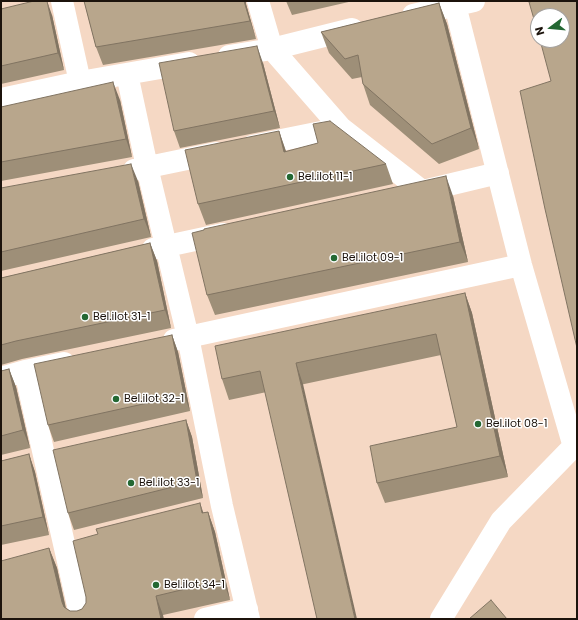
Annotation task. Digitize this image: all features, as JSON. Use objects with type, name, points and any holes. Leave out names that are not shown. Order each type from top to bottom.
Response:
[{"type":"street","points":[[258,1],[272,49],[341,128],[422,191]]},
{"type":"street","points":[[53,2],[80,82]]},
{"type":"street","points":[[394,19],[461,2],[498,173],[521,265],[575,445],[501,521],[441,619]]},
{"type":"street","points":[[1,99],[80,82],[272,49],[371,25]]},
{"type":"street","points":[[128,74],[147,167],[188,337],[197,423],[222,506],[248,614],[205,619]]},
{"type":"street","points":[[117,173],[341,128]]},
{"type":"street","points":[[399,196],[498,173]]},
{"type":"street","points":[[136,253],[244,229]]},
{"type":"street","points":[[157,344],[521,265]]},
{"type":"street","points":[[1,378],[25,371],[79,360]]},
{"type":"street","points":[[25,371],[81,619]]},
{"type":"street","points":[[22,463],[67,452]]},
{"type":"street","points":[[200,512],[222,506]]},
{"type":"street","points":[[64,546],[87,541]]},
{"type":"building","points":[[34,1],[47,1],[58,53],[1,66],[1,9]]},
{"type":"building","points":[[84,1],[244,1],[250,21],[96,47]]},
{"type":"building","points":[[577,1],[577,348],[520,91],[551,81],[542,48],[570,48],[570,8],[531,8],[529,2]]},
{"type":"building","points":[[439,3],[471,128],[432,144],[363,84],[358,55],[345,59],[321,32]]},
{"type":"building","points":[[257,46],[274,111],[174,131],[159,63]]},
{"type":"building","points":[[113,82],[126,139],[1,162],[1,107]]},
{"type":"building","points":[[330,121],[386,164],[198,204],[185,150],[279,131],[284,152],[318,143],[313,124]]},
{"type":"building","points":[[131,164],[144,219],[1,252],[1,188]]},
{"type":"building","name":"Bel.ilot 09-1","points":[[446,176],[460,242],[207,295],[192,233],[204,229]]},
{"type":"building","name":"Bel.ilot 31-1","points":[[150,243],[165,310],[1,345],[1,278]]},
{"type":"building","points":[[465,293],[500,456],[377,483],[370,446],[457,427],[436,334],[296,363],[355,619],[317,619],[260,371],[222,379],[215,346]]},
{"type":"building","name":"Bel.ilot 32-1","points":[[172,335],[184,395],[48,425],[34,364]]},
{"type":"building","points":[[9,369],[23,430],[1,436],[1,371]]},
{"type":"building","name":"Bel.ilot 33-1","points":[[186,420],[197,481],[68,513],[53,450]]},
{"type":"building","points":[[29,454],[43,517],[1,526],[1,461]]},
{"type":"building","points":[[200,503],[202,513],[208,512],[223,580],[156,596],[161,619],[1,619],[1,561],[49,548],[64,607],[70,611],[77,611],[82,609],[86,603],[86,597],[73,541],[98,534],[96,529]]},
{"type":"building","points":[[491,600],[507,619],[469,619]]},
{"type":"place","name":"Bel.ilot 11-1","points":[[290,177]]},
{"type":"place","name":"Bel.ilot 09-1","points":[[334,258]]},
{"type":"place","name":"Bel.ilot 31-1","points":[[85,317]]},
{"type":"place","name":"Bel.ilot 32-1","points":[[116,399]]},
{"type":"place","name":"Bel.ilot 08-1","points":[[478,424]]},
{"type":"place","name":"Bel.ilot 33-1","points":[[131,483]]},
{"type":"place","name":"Bel.ilot 34-1","points":[[156,585]]}]
